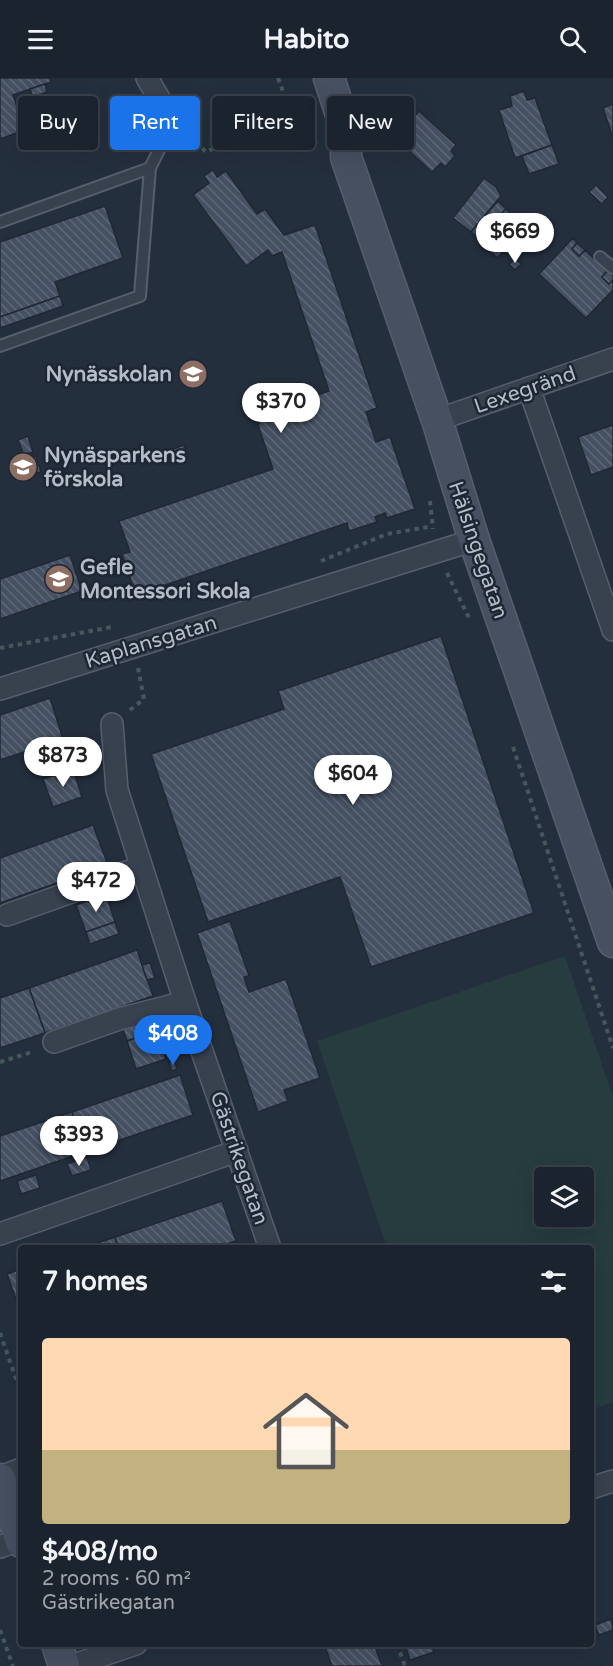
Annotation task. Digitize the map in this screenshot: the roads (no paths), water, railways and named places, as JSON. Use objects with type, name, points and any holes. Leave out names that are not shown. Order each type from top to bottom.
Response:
[{"type":"street","points":[[147,78],[158,96]]},
{"type":"street","name":"Hälsingegatan","points":[[318,84],[346,130],[346,157],[436,420],[474,540],[613,942]]},
{"type":"street","name":"Lexegränd","points":[[436,420],[613,359]]},
{"type":"street","points":[[530,388],[613,630]]},
{"type":"street","name":"Kaplansgatan","points":[[0,689],[474,540]]},
{"type":"street","name":"Gästrikegatan","points":[[112,723],[117,790],[185,1002],[269,1245]]},
{"type":"street","points":[[7,915],[141,867]]},
{"type":"street","points":[[54,1042],[119,1019],[185,1002]]},
{"type":"street","points":[[0,1234],[237,1151]]},
{"type":"street","points":[[14,1542],[0,1478],[18,1470]]},
{"type":"street","points":[[594,1487],[613,1481]]},
{"type":"street","points":[[58,1647],[64,1666]]},
{"type":"street","points":[[71,1666],[127,1647]]},
{"type":"lane","points":[[0,346],[140,296],[150,168],[159,150]]},
{"type":"lane","points":[[0,222],[150,168]]},
{"type":"lane","points":[[600,257],[613,268]]},
{"type":"place","name":"Nynässkolan","points":[[193,374]]},
{"type":"place","name":"Nynäsparkens förskola","points":[[23,467]]},
{"type":"place","name":"Gefle Montessori Skola","points":[[59,579]]}]
